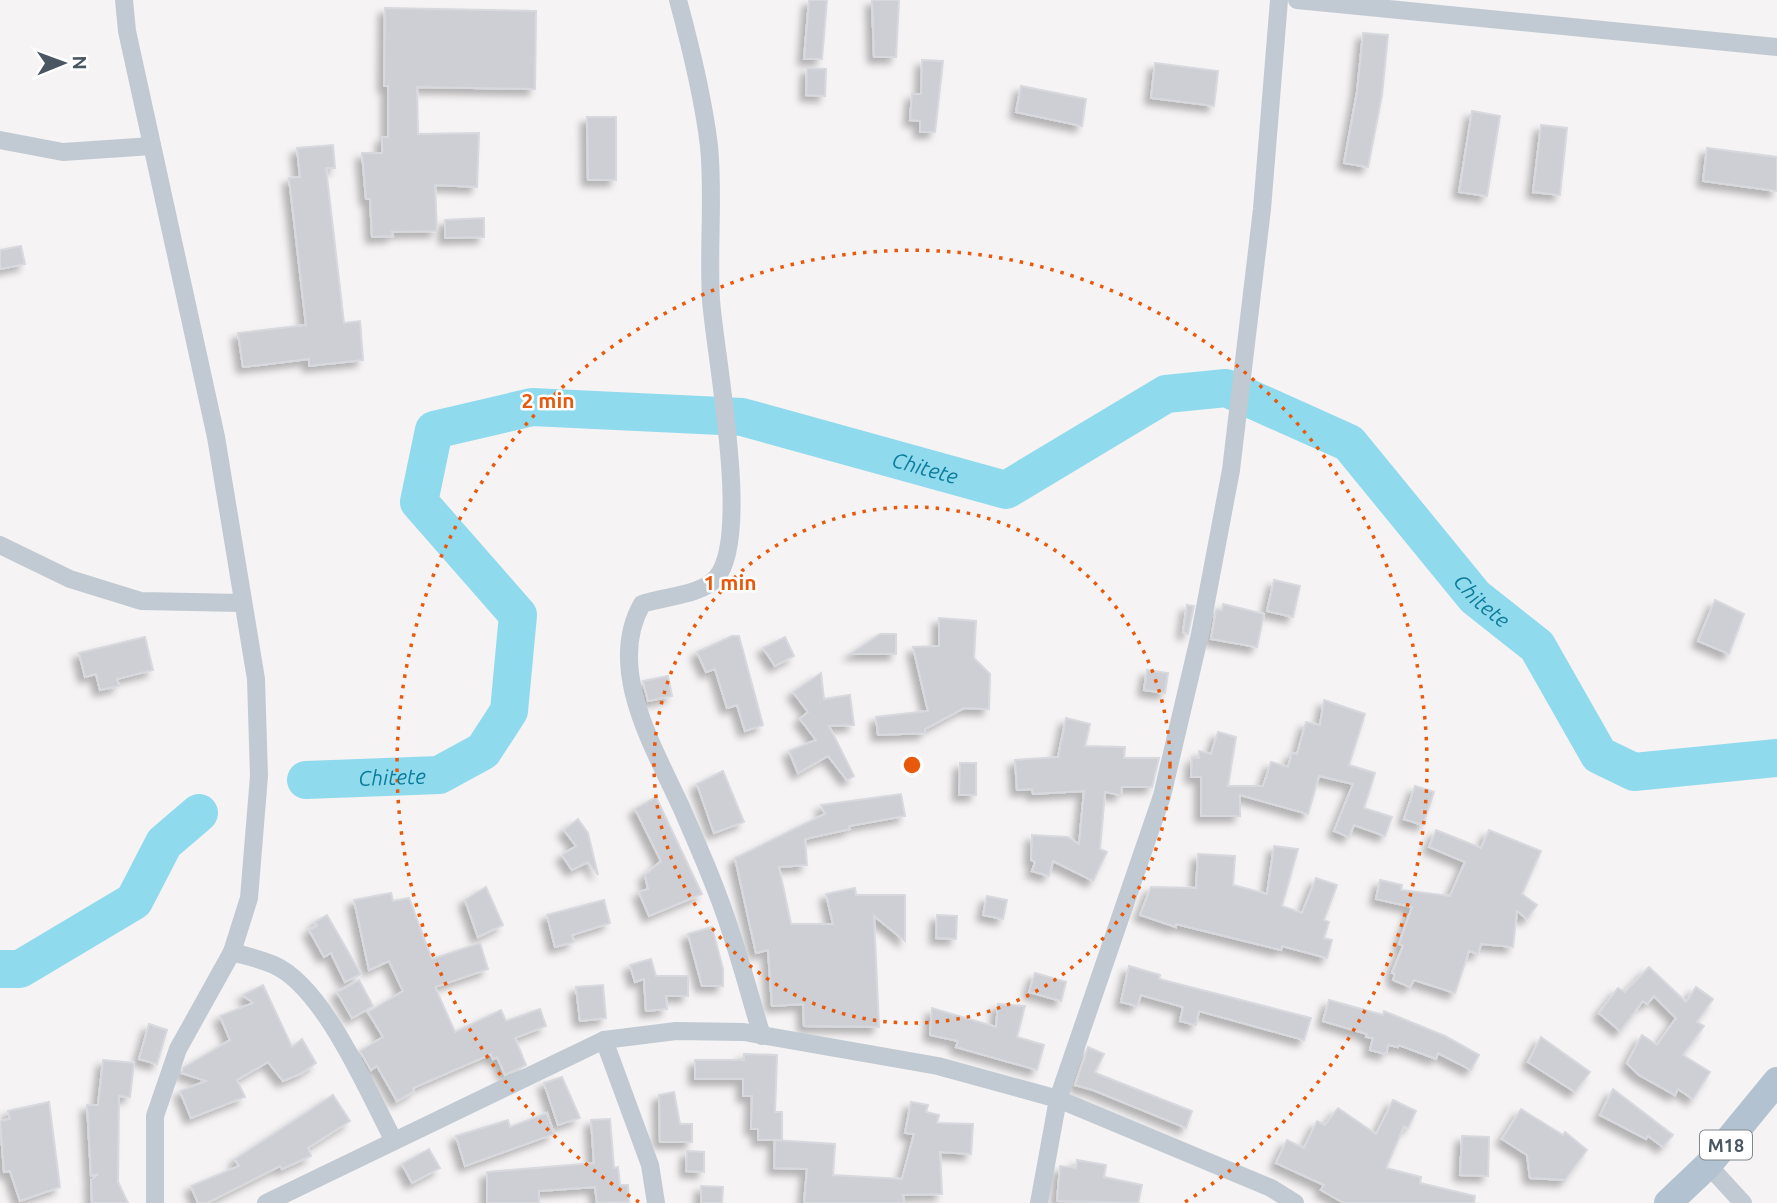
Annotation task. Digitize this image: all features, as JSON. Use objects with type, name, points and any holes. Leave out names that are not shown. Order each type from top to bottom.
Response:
[{"type":"main road","name":"M18","points":[[1668,1203],[1708,1165],[1777,1081]]},
{"type":"street","points":[[124,0],[127,31],[216,437],[256,679],[260,776],[249,898],[232,952],[178,1049],[155,1116],[155,1203]]},
{"type":"street","points":[[678,0],[701,86],[709,148],[711,299],[732,487],[730,545],[718,577],[701,589],[642,604],[631,623],[630,655],[643,731],[681,808],[720,900],[762,1036]]},
{"type":"street","points":[[1039,1203],[1058,1099],[1162,796],[1200,634],[1231,470],[1262,209],[1279,0]]},
{"type":"street","points":[[1297,0],[1777,47]]},
{"type":"street","points":[[0,139],[63,152],[152,146]]},
{"type":"street","points":[[0,545],[70,579],[141,601],[242,603]]},
{"type":"street","points":[[232,952],[275,965],[304,988],[337,1033],[394,1141]]},
{"type":"street","points":[[266,1203],[604,1040],[676,1031],[762,1036],[938,1066],[1058,1099],[1271,1188],[1295,1203]]},
{"type":"street","points":[[604,1040],[650,1166],[656,1203]]},
{"type":"street","points":[[1708,1165],[1743,1203]]},
{"type":"building","points":[[809,0],[827,0],[822,59],[804,59]]},
{"type":"building","points":[[872,0],[899,0],[896,57],[874,57]]},
{"type":"building","points":[[385,8],[536,11],[535,89],[417,87],[418,134],[479,133],[477,187],[435,185],[437,231],[392,232],[393,236],[372,237],[370,199],[366,199],[362,153],[382,153],[382,137],[388,137],[388,86],[384,86]]},
{"type":"building","points":[[1363,33],[1388,35],[1382,95],[1368,167],[1344,163],[1357,92]]},
{"type":"building","points":[[922,60],[943,61],[935,132],[920,132],[920,121],[910,120],[912,94],[921,94]]},
{"type":"building","points":[[1155,63],[1218,71],[1214,106],[1151,98]]},
{"type":"building","points":[[807,68],[826,69],[825,96],[806,95]]},
{"type":"building","points":[[1021,86],[1086,99],[1082,126],[1016,112]]},
{"type":"building","points":[[1472,111],[1500,116],[1487,196],[1459,192]]},
{"type":"building","points":[[587,117],[616,117],[616,180],[588,180]]},
{"type":"building","points":[[1541,125],[1567,128],[1560,195],[1533,192]]},
{"type":"building","points":[[333,145],[335,168],[326,168],[344,323],[360,321],[363,360],[309,366],[309,359],[243,367],[238,333],[306,325],[289,178],[300,177],[297,148]]},
{"type":"building","points":[[1707,148],[1777,157],[1777,191],[1703,181]]},
{"type":"building","points":[[484,218],[484,237],[445,238],[445,220]]},
{"type":"building","points":[[21,246],[25,264],[0,269],[0,250]]},
{"type":"building","points":[[1274,580],[1300,586],[1293,617],[1267,611]]},
{"type":"building","points":[[1715,600],[1744,614],[1729,654],[1698,641]]},
{"type":"building","points":[[1223,604],[1264,614],[1257,647],[1211,639],[1216,610],[1222,610]]},
{"type":"building","points":[[1187,605],[1194,606],[1188,634],[1183,632]]},
{"type":"building","points":[[939,618],[976,621],[974,658],[990,674],[989,709],[964,708],[925,729],[925,733],[878,735],[876,717],[928,711],[913,647],[939,646]]},
{"type":"building","points":[[880,634],[896,634],[896,654],[850,654]]},
{"type":"building","points":[[732,636],[739,636],[763,725],[745,731],[737,705],[727,708],[715,669],[706,672],[697,652]]},
{"type":"building","points":[[145,637],[153,670],[117,679],[119,686],[100,690],[96,674],[85,677],[79,653]]},
{"type":"building","points":[[785,637],[794,656],[775,666],[763,648]]},
{"type":"building","points":[[1147,670],[1168,673],[1165,693],[1144,690]]},
{"type":"building","points":[[821,673],[824,699],[850,695],[854,725],[829,726],[854,776],[847,780],[828,756],[798,773],[789,751],[816,740],[800,719],[808,712],[793,692]]},
{"type":"building","points":[[668,676],[672,696],[648,701],[643,681]]},
{"type":"building","points":[[1324,700],[1365,714],[1349,765],[1375,773],[1364,808],[1392,817],[1385,836],[1354,825],[1349,837],[1334,831],[1353,784],[1319,776],[1308,814],[1240,795],[1240,816],[1201,816],[1201,777],[1191,777],[1192,758],[1199,758],[1199,751],[1211,754],[1218,732],[1236,737],[1228,786],[1263,786],[1271,762],[1288,767],[1292,753],[1297,754],[1306,722],[1320,725]]},
{"type":"building","points":[[1066,718],[1090,724],[1085,746],[1125,747],[1124,758],[1159,758],[1152,787],[1122,787],[1121,795],[1105,792],[1100,849],[1107,852],[1093,881],[1053,861],[1049,876],[1032,871],[1035,862],[1031,860],[1032,835],[1068,837],[1079,844],[1084,791],[1033,794],[1032,789],[1017,790],[1015,760],[1058,757]]},
{"type":"building","points":[[960,763],[976,763],[976,795],[959,795]]},
{"type":"building","points":[[723,771],[744,822],[714,833],[697,784]]},
{"type":"building","points":[[1415,786],[1434,792],[1423,825],[1404,819]]},
{"type":"building","points":[[901,794],[905,816],[849,826],[850,829],[805,839],[807,865],[779,867],[791,924],[833,924],[826,894],[855,888],[856,895],[905,895],[905,941],[874,916],[879,1027],[804,1026],[803,1004],[772,1006],[768,950],[756,953],[735,858],[825,814],[821,805]]},
{"type":"building","points":[[656,797],[702,894],[649,916],[639,892],[648,889],[645,875],[661,861],[635,809]]},
{"type":"building","points":[[578,819],[588,833],[598,875],[588,862],[572,870],[562,855],[576,846],[564,830]]},
{"type":"building","points":[[1436,830],[1481,848],[1489,830],[1541,851],[1522,894],[1537,905],[1527,919],[1517,911],[1513,947],[1481,944],[1478,954],[1469,951],[1455,993],[1414,980],[1410,987],[1393,980],[1395,974],[1392,973],[1403,946],[1399,944],[1412,907],[1376,899],[1380,880],[1402,885],[1401,890],[1450,896],[1465,862],[1429,847]]},
{"type":"building","points":[[1274,846],[1298,849],[1282,906],[1302,913],[1316,878],[1337,885],[1324,920],[1329,922],[1324,938],[1332,940],[1327,958],[1282,946],[1281,950],[1176,924],[1176,927],[1140,915],[1151,887],[1196,888],[1198,854],[1235,856],[1233,885],[1267,894]]},
{"type":"building","points":[[486,887],[503,925],[478,937],[465,900]]},
{"type":"building","points":[[391,893],[393,901],[409,898],[432,959],[480,943],[488,969],[435,987],[455,1032],[501,1010],[506,1021],[540,1009],[546,1026],[515,1038],[526,1065],[505,1075],[497,1057],[493,1059],[491,1054],[413,1088],[414,1091],[397,1101],[377,1066],[371,1070],[360,1051],[383,1037],[368,1012],[403,991],[389,961],[369,970],[354,900]]},
{"type":"building","points":[[987,896],[1007,900],[1003,919],[983,915]]},
{"type":"building","points":[[604,900],[610,923],[572,935],[574,942],[555,947],[547,915]]},
{"type":"building","points":[[327,915],[361,974],[345,982],[331,953],[324,957],[309,930],[317,926],[315,922]]},
{"type":"building","points":[[937,915],[957,916],[956,939],[936,938]]},
{"type":"building","points":[[712,927],[723,969],[723,986],[702,986],[688,934]]},
{"type":"building","points":[[651,959],[656,976],[688,976],[688,996],[666,996],[667,1009],[646,1011],[644,979],[635,982],[630,965]]},
{"type":"building","points":[[1129,966],[1160,975],[1159,979],[1311,1018],[1304,1040],[1199,1011],[1196,1025],[1180,1021],[1183,1007],[1141,995],[1137,1006],[1121,1002]]},
{"type":"building","points":[[1649,967],[1686,1002],[1696,987],[1713,999],[1697,1022],[1704,1026],[1683,1055],[1710,1072],[1693,1099],[1678,1089],[1675,1095],[1639,1075],[1627,1063],[1642,1035],[1657,1045],[1676,1018],[1654,996],[1647,1004],[1643,1001],[1620,1031],[1599,1013],[1618,988],[1625,992]]},
{"type":"building","points":[[1035,973],[1066,982],[1061,1001],[1029,992]]},
{"type":"building","points":[[359,980],[373,1006],[352,1018],[337,992]]},
{"type":"building","points":[[263,985],[292,1047],[302,1039],[316,1063],[283,1081],[268,1062],[237,1080],[245,1097],[191,1118],[180,1091],[206,1081],[182,1073],[183,1068],[230,1040],[220,1016],[253,1003],[243,995]]},
{"type":"building","points":[[603,985],[606,1018],[580,1021],[576,987]]},
{"type":"building","points":[[1329,1000],[1383,1015],[1384,1011],[1445,1036],[1479,1055],[1471,1070],[1438,1053],[1436,1059],[1399,1045],[1388,1045],[1386,1054],[1370,1050],[1373,1038],[1366,1037],[1367,1034],[1323,1021]]},
{"type":"building","points":[[998,1004],[1025,1006],[1017,1037],[1044,1045],[1037,1070],[956,1047],[958,1041],[930,1035],[932,1008],[996,1027]]},
{"type":"building","points":[[149,1024],[167,1030],[157,1064],[139,1059]]},
{"type":"building","points":[[1541,1037],[1590,1072],[1575,1092],[1528,1062]]},
{"type":"building","points":[[1088,1047],[1104,1054],[1095,1072],[1098,1074],[1192,1111],[1186,1128],[1075,1085]]},
{"type":"building","points":[[744,1054],[777,1055],[775,1112],[782,1112],[782,1140],[758,1140],[758,1129],[751,1129],[752,1096],[743,1096],[743,1079],[695,1079],[695,1060],[744,1060]]},
{"type":"building","points":[[103,1060],[134,1063],[130,1097],[119,1096],[118,1182],[128,1203],[92,1203],[91,1180],[98,1174],[91,1176],[87,1105],[98,1105]]},
{"type":"building","points":[[562,1077],[580,1118],[558,1125],[544,1083]]},
{"type":"building","points":[[1613,1089],[1673,1135],[1663,1147],[1648,1136],[1646,1139],[1600,1115]]},
{"type":"building","points":[[674,1092],[680,1124],[692,1124],[692,1142],[660,1142],[659,1095]]},
{"type":"building","points":[[333,1095],[350,1121],[308,1148],[311,1156],[282,1169],[280,1166],[207,1203],[198,1203],[191,1186],[239,1166],[235,1159]]},
{"type":"building","points":[[1393,1100],[1416,1111],[1408,1128],[1404,1126],[1386,1168],[1421,1177],[1420,1183],[1475,1196],[1474,1203],[1344,1203],[1321,1190],[1324,1185],[1276,1163],[1287,1140],[1304,1148],[1317,1121],[1325,1125],[1338,1108],[1376,1134]]},
{"type":"building","points":[[49,1102],[60,1187],[20,1201],[10,1171],[4,1172],[0,1121],[10,1119],[8,1111]]},
{"type":"building","points":[[911,1102],[928,1105],[926,1112],[939,1115],[937,1123],[973,1124],[971,1154],[940,1152],[942,1194],[903,1195],[904,1203],[804,1203],[807,1169],[774,1168],[775,1140],[835,1144],[833,1175],[902,1179],[914,1134],[905,1133]]},
{"type":"building","points":[[1521,1109],[1563,1135],[1565,1132],[1587,1150],[1565,1180],[1530,1178],[1527,1155],[1502,1139]]},
{"type":"building","points":[[547,1113],[554,1134],[465,1166],[456,1136],[508,1120],[510,1127]]},
{"type":"building","points":[[610,1119],[614,1168],[618,1167],[620,1185],[628,1185],[629,1202],[597,1203],[595,1187],[539,1191],[539,1203],[487,1203],[487,1172],[594,1163],[591,1120]]},
{"type":"building","points":[[1462,1136],[1489,1137],[1488,1176],[1460,1175]]},
{"type":"building","points":[[429,1149],[440,1168],[412,1183],[402,1164]]},
{"type":"building","points":[[687,1151],[704,1152],[704,1172],[686,1171]]},
{"type":"building","points":[[1077,1160],[1106,1165],[1104,1177],[1142,1185],[1138,1203],[1057,1201],[1060,1166],[1076,1168]]},
{"type":"building","points":[[701,1186],[723,1187],[722,1203],[701,1203]]},
{"type":"waterway","name":"Chitete","points":[[306,780],[439,775],[483,751],[509,711],[518,615],[419,502],[434,430],[532,407],[742,417],[1006,490],[1166,394],[1226,388],[1349,443],[1475,597],[1537,646],[1599,755],[1634,772],[1777,758]]},
{"type":"waterway","name":"Chitete","points":[[0,969],[20,969],[134,901],[164,843],[199,813]]}]
